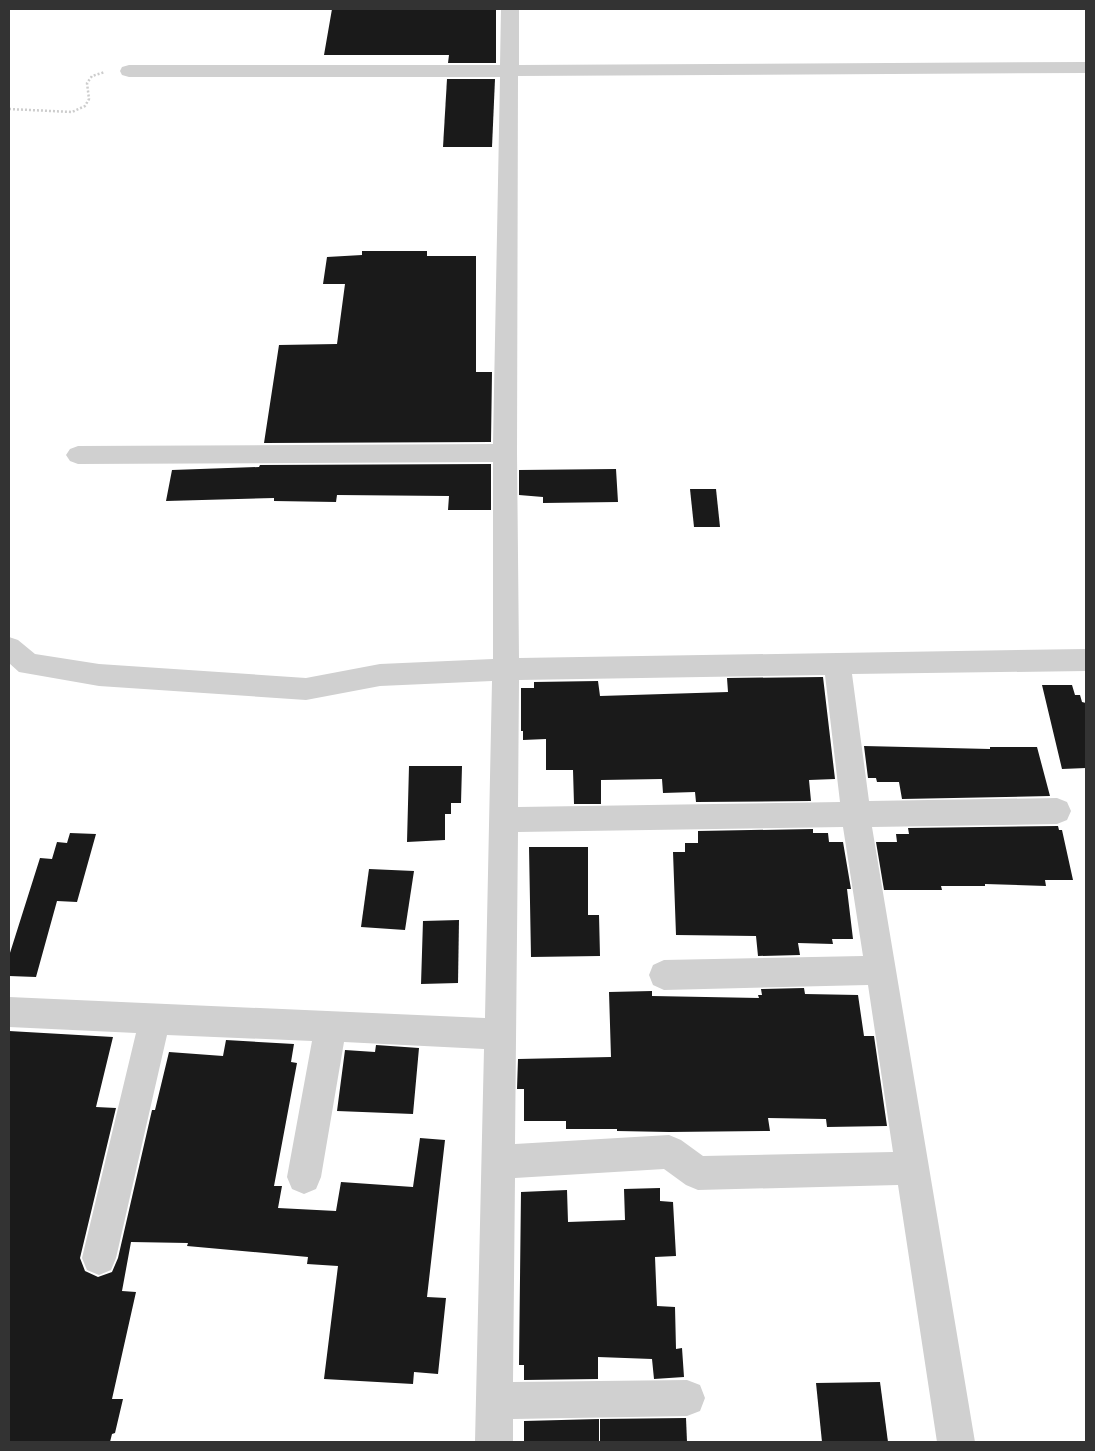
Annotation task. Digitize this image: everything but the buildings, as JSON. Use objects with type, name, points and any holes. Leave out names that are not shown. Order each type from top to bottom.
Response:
[{"type":"street","points":[[494,1442],[506,669],[505,453],[510,9]]},
{"type":"street","points":[[130,71],[509,71],[1086,67]]},
{"type":"street","points":[[78,455],[505,453]]},
{"type":"street","points":[[9,648],[28,664],[99,675],[306,689],[380,675],[506,669],[1086,660]]},
{"type":"street","points":[[837,664],[856,815],[956,1442]]},
{"type":"street","points":[[504,820],[1057,811]]},
{"type":"street","points":[[664,975],[881,970]]},
{"type":"street","points":[[9,1012],[500,1034]]},
{"type":"street","points":[[99,1258],[155,1020]]},
{"type":"street","points":[[304,1177],[331,1025]]},
{"type":"street","points":[[499,1162],[669,1152],[698,1173],[912,1168]]},
{"type":"street","points":[[495,1401],[687,1398]]},
{"type":"path","points":[[9,109],[72,112],[84,106],[89,99],[87,83],[92,76],[98,73],[130,71]]}]
